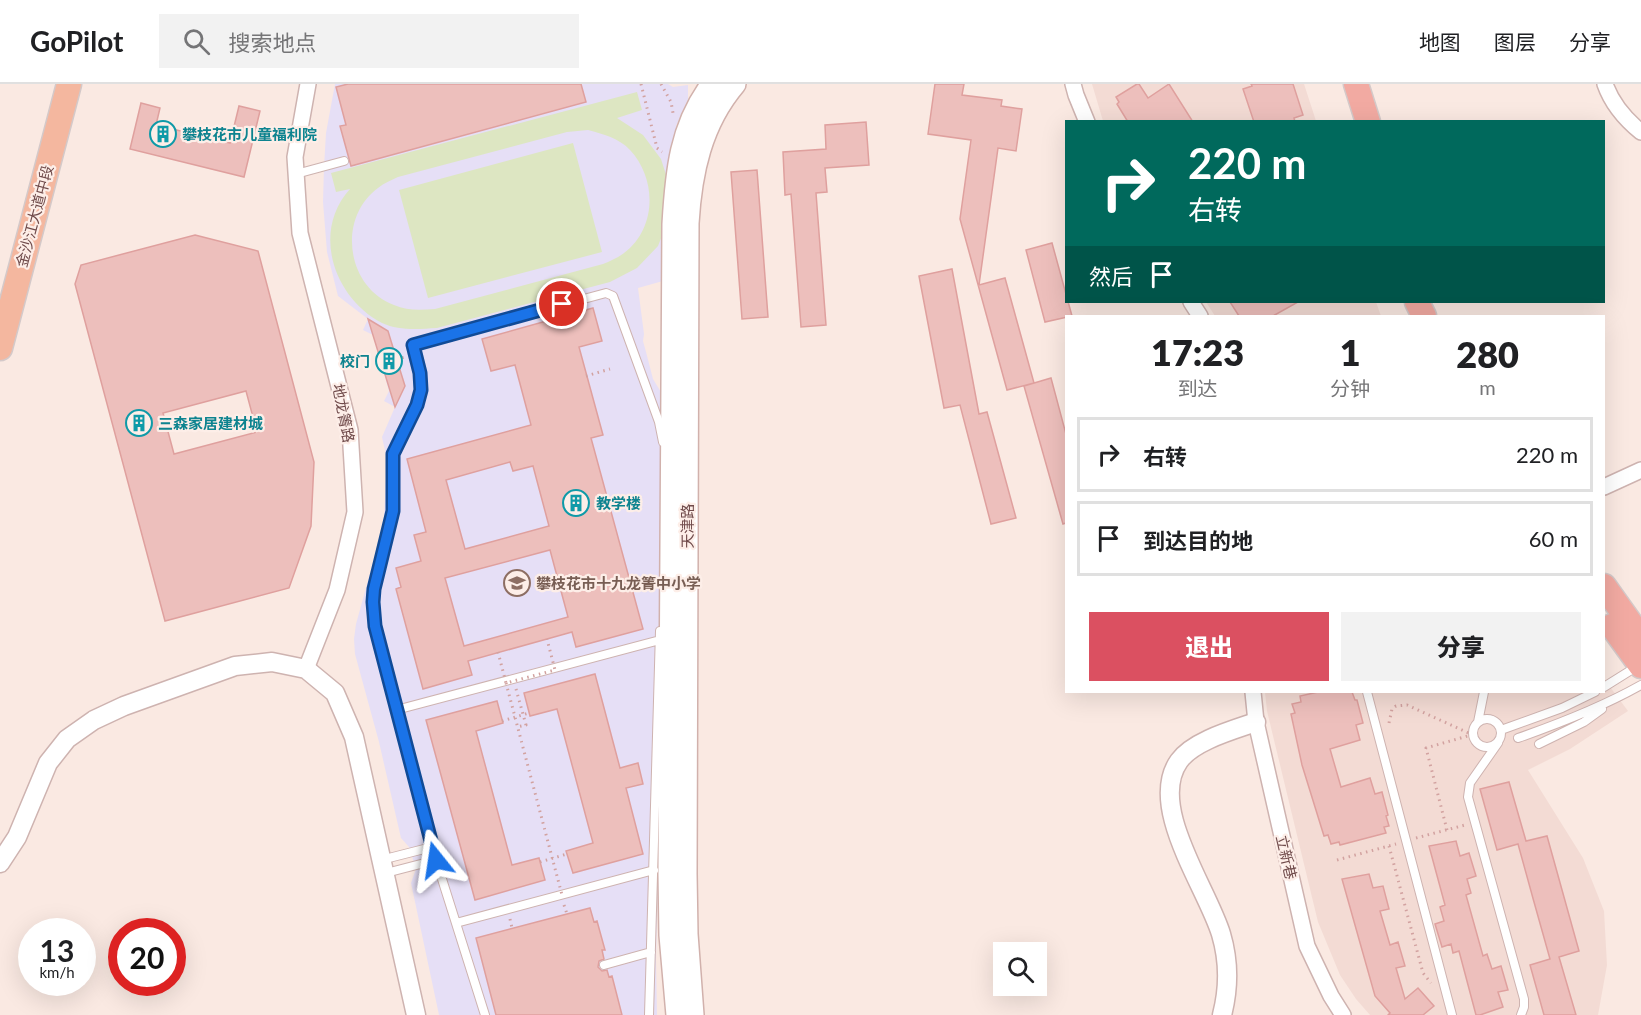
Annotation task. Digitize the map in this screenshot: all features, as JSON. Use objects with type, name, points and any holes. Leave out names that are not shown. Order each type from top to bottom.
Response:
[{"type":"highway","points":[[1341,84],[1352,120]]},
{"type":"highway","points":[[1356,84],[1367,120]]},
{"type":"highway","points":[[1605,587],[1641,639]]},
{"type":"highway","points":[[1605,616],[1641,672]]},
{"type":"main road","name":"金沙江大道中段","points":[[0,348],[69,84]]},
{"type":"main road","points":[[676,1015],[670,935],[669,873],[673,224],[677,165],[682,141],[700,99],[712,84]]},
{"type":"main road","name":"天津路","points":[[693,1015],[687,934],[686,874],[689,193],[700,146],[716,110],[735,84]]},
{"type":"street","name":"地龙箐路","points":[[306,669],[337,590],[355,512],[350,430],[300,233],[295,157],[308,84]]},
{"type":"street","points":[[1073,84],[1086,120]]},
{"type":"street","points":[[1605,84],[1619,111],[1641,132]]},
{"type":"street","points":[[1605,486],[1641,470]]},
{"type":"street","points":[[0,863],[17,837],[48,763],[67,739],[94,720],[124,706],[235,666],[272,662],[306,669],[335,693],[354,737],[416,1015]]},
{"type":"street","name":"立新巷","points":[[1253,693],[1256,722],[1307,946],[1331,996],[1343,1015]]},
{"type":"street","points":[[1222,1015],[1226,997],[1227,964],[1221,933],[1170,808],[1170,782],[1179,761],[1202,742],[1256,722]]},
{"type":"lane","points":[[296,174],[344,161]]},
{"type":"lane","points":[[485,1015],[432,847],[375,626],[373,602],[376,577],[393,511],[393,454],[417,405],[421,390],[420,373],[413,345],[606,293],[613,296],[659,422],[664,451],[667,480],[662,594]]},
{"type":"lane","points":[[649,1015],[661,617]]},
{"type":"lane","points":[[396,710],[660,640]]},
{"type":"lane","points":[[1605,687],[1641,672]]},
{"type":"lane","points":[[1539,744],[1584,722],[1618,698],[1641,672]]},
{"type":"lane","points":[[1367,693],[1452,1015]]},
{"type":"lane","points":[[1484,693],[1479,722],[1473,730],[1473,735],[1478,744],[1482,746],[1491,747],[1498,742]]},
{"type":"lane","points":[[1501,730],[1562,708],[1593,693]]},
{"type":"lane","points":[[1518,738],[1569,720],[1618,698]]},
{"type":"lane","points":[[1479,722],[1493,720],[1501,730]]},
{"type":"lane","points":[[1501,730],[1498,742],[1470,783],[1468,797],[1524,999],[1521,1015]]},
{"type":"lane","points":[[383,866],[432,847]]},
{"type":"lane","points":[[383,866],[436,860]]},
{"type":"lane","points":[[456,923],[654,870]]},
{"type":"lane","points":[[604,965],[651,952]]},
{"type":"path","points":[[641,84],[657,148],[661,153],[666,149]]},
{"type":"path","points":[[662,84],[673,108],[670,121]]},
{"type":"path","points":[[379,364],[415,354]]},
{"type":"path","points":[[586,376],[610,369]]},
{"type":"path","points":[[510,681],[555,670],[547,639]]},
{"type":"path","points":[[498,652],[526,725],[517,727]]},
{"type":"path","points":[[510,681],[517,727],[562,895]]},
{"type":"path","points":[[1389,724],[1392,709],[1396,706],[1407,705],[1473,735]]},
{"type":"path","points":[[502,721],[529,713]]},
{"type":"path","points":[[1447,830],[1426,748],[1473,735]]},
{"type":"path","points":[[1415,827],[1418,838]]},
{"type":"path","points":[[1389,846],[1423,973],[1449,1004]]},
{"type":"path","points":[[540,862],[567,854]]},
{"type":"shaded area","name":"攀枝花市十九龙箐中小学","points":[[335,84],[668,84],[673,87],[688,85],[688,99],[676,126],[670,279],[638,288],[643,341],[653,379],[670,407],[656,959],[657,1015],[439,1015],[411,883],[416,869],[409,847],[401,838],[379,742],[355,654],[356,624],[384,517],[387,460],[382,437],[395,407],[384,401],[389,391],[373,335],[363,330],[368,319],[338,296],[327,252],[323,202],[324,167],[326,133]]},
{"type":"shaded area","points":[[1092,84],[1304,84],[1316,120],[1103,120]]},
{"type":"shaded area","points":[[1207,303],[1376,303],[1381,315],[1214,315]]},
{"type":"shaded area","points":[[1605,680],[1628,711],[1570,749],[1528,770],[1583,858],[1604,911],[1607,965],[1598,1015],[1370,1015],[1340,975],[1318,922],[1267,711],[1265,693],[1605,693]]},
{"type":"green space","points":[[637,92],[642,110],[617,118],[643,135],[661,159],[670,187],[669,218],[658,246],[637,268],[610,282],[437,328],[402,328],[382,323],[365,312],[351,298],[340,281],[333,263],[330,244],[332,225],[338,206],[350,189],[336,192],[331,173]],"holes":[[[588,130],[616,139],[626,146],[639,162],[649,189],[648,217],[643,230],[635,243],[622,255],[603,264],[435,309],[414,310],[399,307],[378,296],[365,283],[357,268],[352,233],[356,216],[365,201],[380,186],[398,177],[567,132]]]},
{"type":"green space","points":[[573,143],[602,252],[428,298],[399,190]]},
{"type":"building","points":[[348,84],[581,84],[586,102],[351,166],[340,126],[346,125],[336,87]]},
{"type":"building","points":[[935,84],[964,84],[962,95],[1002,100],[1001,106],[1022,109],[1016,151],[998,148],[979,285],[1005,278],[1034,383],[1007,390],[960,219],[971,140],[928,134]]},
{"type":"building","points":[[1139,84],[1148,98],[1169,84],[1192,120],[1127,120],[1117,104],[1119,102],[1116,97]]},
{"type":"building","points":[[1251,84],[1293,84],[1303,115],[1294,118],[1294,120],[1253,120],[1243,89],[1252,86]]},
{"type":"building","name":"攀枝花市儿童福利院","points":[[141,103],[160,108],[156,125],[230,143],[239,106],[260,111],[244,177],[130,149]]},
{"type":"building","points":[[866,122],[869,165],[825,168],[827,192],[816,193],[826,325],[801,327],[791,194],[785,195],[783,152],[826,149],[825,125]]},
{"type":"building","points":[[757,170],[768,317],[742,319],[731,172]]},
{"type":"building","name":"三森家居建材城","points":[[195,235],[258,251],[314,462],[311,526],[289,588],[165,621],[75,284],[81,265]],"holes":[[[246,391],[257,432],[174,454],[163,413]]]},
{"type":"building","points":[[1052,243],[1065,290],[1065,303],[1068,303],[1072,315],[1045,322],[1026,250]]},
{"type":"building","points":[[952,269],[979,414],[987,412],[1016,518],[991,524],[960,405],[944,408],[919,276]]},
{"type":"building","points":[[1231,303],[1296,303],[1275,315],[1238,315]]},
{"type":"building","name":"教学楼","points":[[593,308],[602,341],[579,347],[603,435],[591,438],[643,629],[576,647],[572,632],[468,661],[472,675],[423,689],[396,589],[401,587],[396,568],[421,561],[414,535],[426,532],[407,459],[531,425],[515,365],[491,371],[482,339]],"holes":[[[510,462],[513,471],[533,466],[549,526],[465,549],[446,480]],[[550,550],[568,617],[464,646],[445,578]]]},
{"type":"building","name":"校门","points":[[368,319],[388,331],[405,386],[395,407]]},
{"type":"building","points":[[1051,378],[1065,430],[1065,523],[1063,524],[1024,386]]},
{"type":"building","points":[[595,674],[620,768],[638,763],[643,784],[626,788],[643,854],[573,873],[566,851],[593,843],[557,709],[530,716],[524,693]]},
{"type":"building","points":[[1314,693],[1352,693],[1357,700],[1363,723],[1356,725],[1360,740],[1330,749],[1341,787],[1370,778],[1375,794],[1382,792],[1388,815],[1386,816],[1389,826],[1384,827],[1386,833],[1340,845],[1339,842],[1331,844],[1328,835],[1324,836],[1302,765],[1291,714],[1295,713],[1292,704],[1301,702],[1300,696]]},
{"type":"building","points":[[497,701],[503,723],[476,731],[512,865],[539,858],[545,880],[475,900],[426,720]]},
{"type":"building","points":[[1509,782],[1526,841],[1547,836],[1579,951],[1559,957],[1576,1015],[1544,1015],[1530,965],[1550,959],[1518,844],[1497,850],[1480,789]]},
{"type":"building","points":[[1456,841],[1460,856],[1469,853],[1476,876],[1467,879],[1471,893],[1466,895],[1483,956],[1487,954],[1492,969],[1501,966],[1508,990],[1498,992],[1503,1007],[1480,1015],[1476,1015],[1459,951],[1453,953],[1451,944],[1442,947],[1435,924],[1444,921],[1440,907],[1445,905],[1429,846]]},
{"type":"building","points":[[1369,874],[1373,888],[1383,886],[1389,909],[1380,911],[1390,945],[1398,942],[1405,966],[1396,968],[1405,999],[1418,988],[1434,1006],[1423,1015],[1388,1015],[1390,1013],[1375,996],[1342,879]]},
{"type":"building","points":[[590,908],[594,922],[597,921],[605,950],[602,950],[604,959],[599,961],[598,967],[602,971],[607,970],[609,977],[612,976],[622,1015],[496,1015],[476,938]]},
{"type":"place","name":"攀枝花市儿童福利院","points":[[163,134]]},
{"type":"place","name":"校门","points":[[389,361]]},
{"type":"place","name":"三森家居建材城","points":[[139,423]]},
{"type":"place","name":"教学楼","points":[[576,503]]},
{"type":"place","name":"攀枝花市十九龙箐中小学","points":[[517,583]]},
{"type":"route","points":[[436,860],[375,626],[373,602],[376,577],[393,511],[393,454],[417,405],[421,390],[420,373],[413,345],[562,304]]}]
